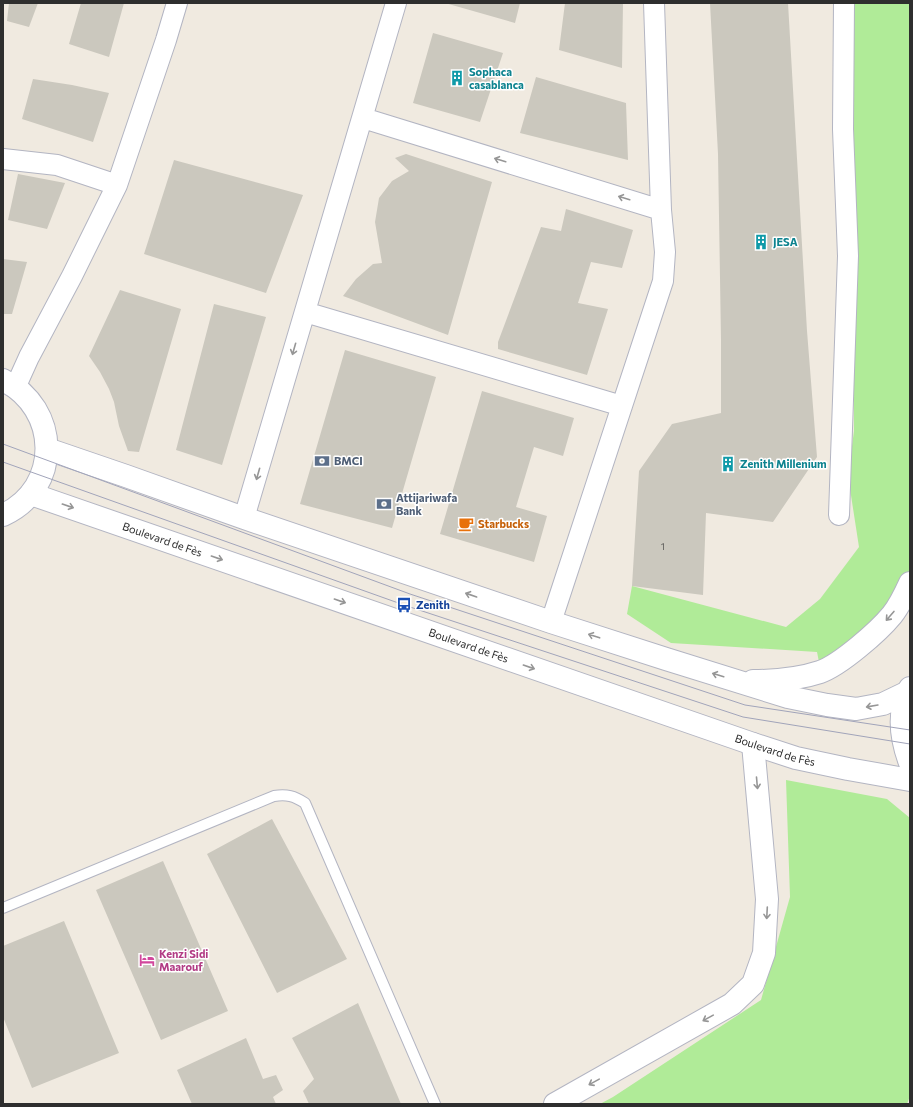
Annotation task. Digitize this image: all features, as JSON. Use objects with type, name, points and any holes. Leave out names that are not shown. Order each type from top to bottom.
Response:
[{"type":"street","points":[[3,515],[22,503],[31,494],[44,471],[47,449],[45,430],[37,412],[26,396],[9,384],[29,357],[72,276],[117,185],[163,47],[176,3]]},
{"type":"street","points":[[244,518],[396,3]]},
{"type":"street","points":[[551,622],[663,281],[665,252],[661,210],[654,3]]},
{"type":"street","points":[[839,515],[848,256],[843,129],[844,3]]},
{"type":"street","points":[[363,118],[661,210]]},
{"type":"street","points":[[3,159],[57,165],[117,185]]},
{"type":"street","points":[[306,312],[622,406]]},
{"type":"street","points":[[47,449],[244,518],[551,622],[788,697],[827,705],[856,708],[883,704],[909,690]]},
{"type":"street","name":"Boulevard de Fès","points":[[31,494],[796,758],[910,780]]},
{"type":"street","points":[[740,682],[774,681],[821,672],[858,648],[892,615],[904,597],[910,583]]},
{"type":"street","points":[[909,690],[902,715],[902,730],[903,740],[910,763]]},
{"type":"street","points":[[555,1104],[732,1004],[753,984],[764,953],[767,899],[753,744]]},
{"type":"lane","points":[[3,908],[274,796],[294,796],[305,803],[435,1104]]},
{"type":"green space","points":[[852,3],[910,3],[910,573],[881,626],[821,672],[817,652],[671,643],[627,614],[632,586],[786,627],[820,599],[859,547],[848,476],[854,431]]},
{"type":"green space","points":[[786,780],[887,799],[910,818],[910,1096],[907,1104],[600,1104],[761,1000],[790,897]]},
{"type":"building","points":[[9,3],[38,3],[29,27],[7,21]]},
{"type":"building","points":[[81,3],[124,3],[109,57],[69,44]]},
{"type":"building","points":[[445,3],[520,3],[515,23]]},
{"type":"building","points":[[565,3],[623,3],[622,68],[559,50]]},
{"type":"building","points":[[710,3],[788,3],[807,331],[817,457],[773,522],[706,513],[703,595],[632,586],[639,471],[672,424],[721,413],[718,154]]},
{"type":"building","name":"Sophaca casablanca","points":[[433,33],[503,53],[480,122],[413,103]]},
{"type":"building","points":[[536,77],[626,103],[628,160],[520,133]]},
{"type":"building","points":[[33,79],[109,93],[93,142],[22,119]]},
{"type":"building","points":[[406,154],[492,182],[448,335],[343,296],[356,279],[373,264],[382,263],[375,222],[379,198],[392,181],[409,171],[395,158]]},
{"type":"building","points":[[174,160],[303,195],[266,293],[144,254]]},
{"type":"building","points":[[18,174],[65,183],[47,229],[8,220]]},
{"type":"building","points":[[566,209],[633,230],[622,268],[591,262],[578,303],[608,309],[587,375],[498,349],[498,342],[541,227],[561,231]]},
{"type":"building","points":[[3,259],[27,262],[12,314],[3,314]]},
{"type":"building","points":[[120,290],[181,309],[139,452],[128,451],[119,426],[114,402],[109,389],[89,356]]},
{"type":"building","points":[[214,304],[266,317],[222,465],[176,450]]},
{"type":"building","points":[[345,350],[436,377],[392,528],[300,504]]},
{"type":"building","points":[[482,391],[574,418],[563,456],[534,447],[516,507],[547,516],[534,562],[440,534]]},
{"type":"building","points":[[272,819],[347,959],[277,993],[207,854]]},
{"type":"building","points":[[163,861],[228,1011],[161,1040],[96,890]]},
{"type":"building","points":[[64,921],[119,1053],[32,1088],[3,1017],[3,946]]},
{"type":"building","points":[[358,1003],[401,1104],[309,1104],[303,1091],[314,1079],[292,1038]]},
{"type":"building","points":[[246,1038],[263,1079],[276,1075],[283,1090],[273,1097],[276,1104],[192,1104],[177,1070]]},
{"type":"tram line","points":[[3,444],[410,594],[745,705],[910,730]]},
{"type":"tram line","points":[[3,462],[404,605],[743,717],[910,744]]},
{"type":"place","name":"Sophaca casablanca","points":[[457,78]]},
{"type":"place","name":"JESA","points":[[761,242]]},
{"type":"place","name":"BMCI","points":[[322,461]]},
{"type":"place","name":"Zenith Millenium","points":[[728,464]]},
{"type":"place","name":"Attijariwafa Bank","points":[[384,504]]},
{"type":"place","name":"Starbucks","points":[[466,524]]},
{"type":"place","name":"Zenith","points":[[404,605]]},
{"type":"place","name":"Kenzi Sidi Maarouf","points":[[147,960]]}]
